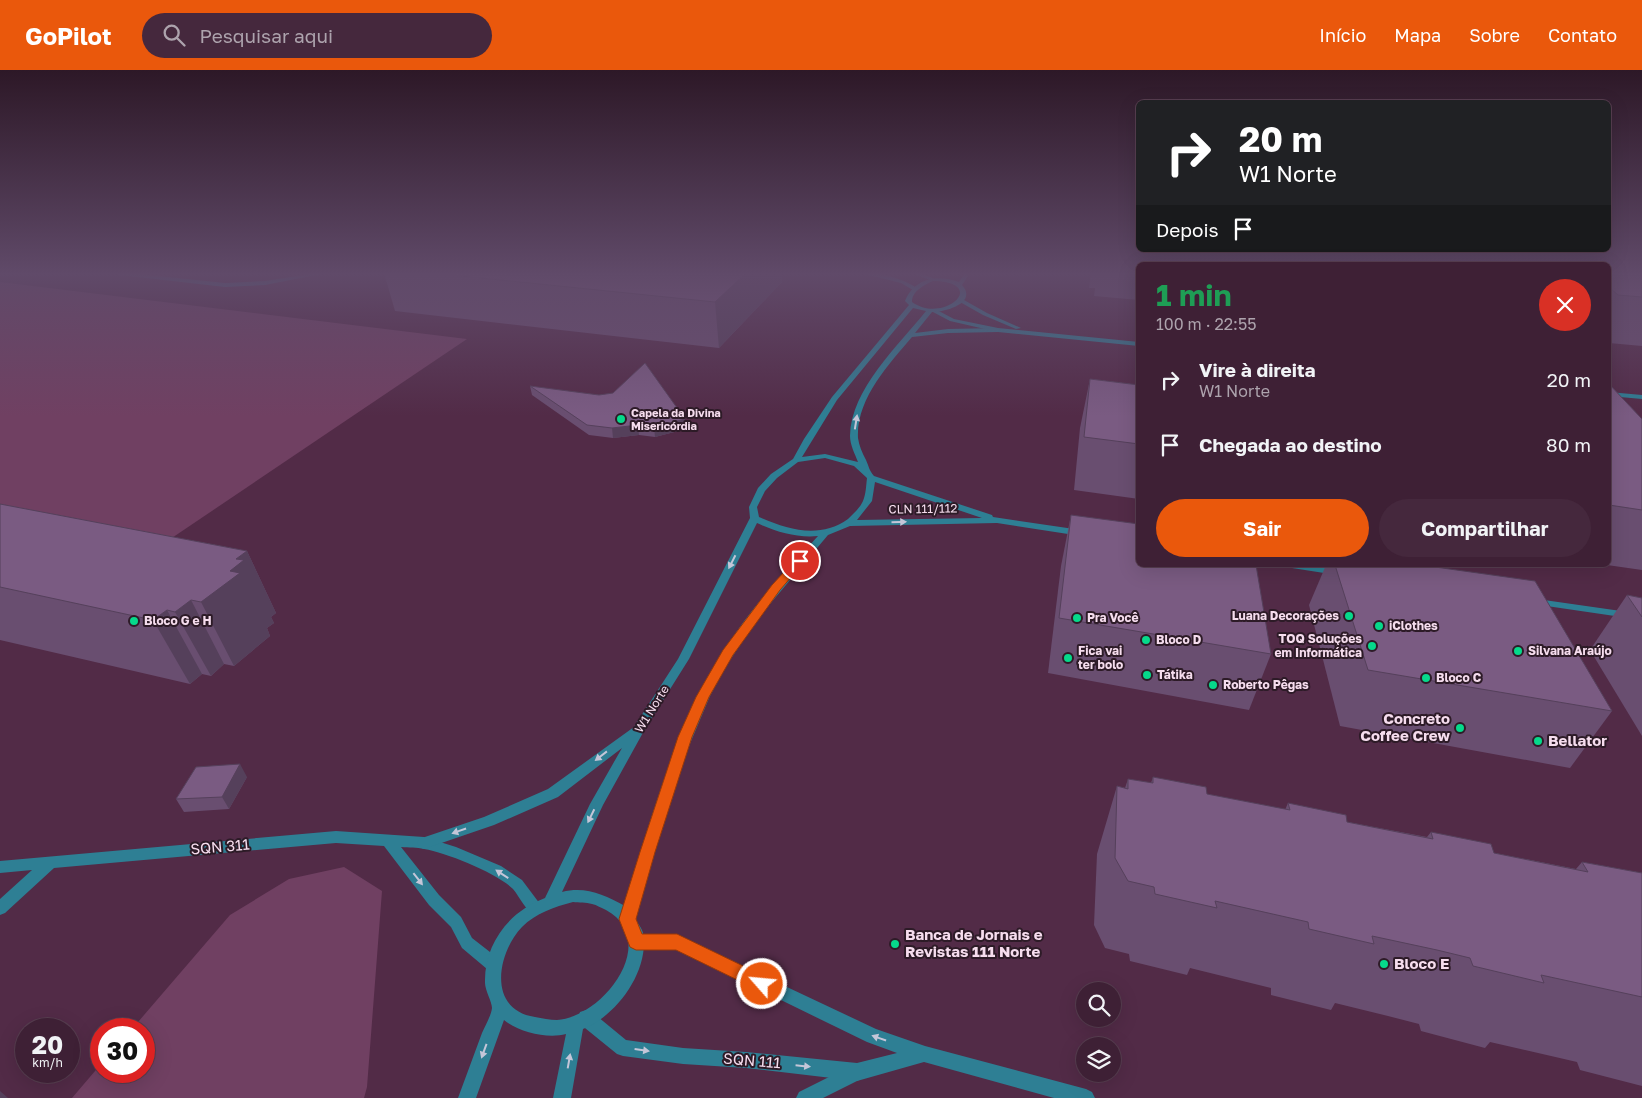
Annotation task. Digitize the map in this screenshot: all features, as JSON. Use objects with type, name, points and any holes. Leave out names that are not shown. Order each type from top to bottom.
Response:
[{"type":"street","points":[[796,460],[820,418],[863,362],[899,321]]},
{"type":"street","points":[[865,468],[852,461],[825,456],[796,460],[788,464],[761,490],[753,507],[755,518],[770,527],[789,532],[824,535],[839,530],[850,523],[867,503],[871,478],[865,468],[854,438],[855,417],[878,374],[924,321]]},
{"type":"street","points":[[956,321],[998,330]]},
{"type":"street","points":[[1002,321],[1028,332]]},
{"type":"street","points":[[912,335],[948,330],[998,330],[1136,344]]},
{"type":"street","points":[[1611,394],[1642,396]]},
{"type":"street","name":"CLN 111/112","points":[[871,478],[997,520]]},
{"type":"street","name":"W1 Norte","points":[[551,901],[597,804],[640,727],[683,658],[755,518]]},
{"type":"street","name":"CLN 111/112","points":[[850,523],[997,520],[1090,534]]},
{"type":"street","points":[[628,919],[685,737],[703,697],[727,653],[770,595],[824,535]]},
{"type":"street","points":[[1305,567],[1350,574]]},
{"type":"street","points":[[1522,600],[1642,617]]},
{"type":"street","points":[[424,843],[489,821],[553,793],[640,727]]},
{"type":"street","name":"SQN 311","points":[[0,867],[336,837],[424,843],[451,851],[496,870],[516,884],[536,908]]},
{"type":"street","points":[[388,841],[434,900],[456,922],[467,943],[493,964]]},
{"type":"street","points":[[0,908],[51,862]]},
{"type":"street","points":[[573,896],[595,898],[614,906],[628,919],[636,942],[636,959],[630,976],[620,992],[605,1007],[581,1020],[554,1028],[533,1026],[514,1018],[501,1006],[492,987],[493,964],[501,942],[516,923],[536,908],[551,901],[573,896]]},
{"type":"street","name":"SQN 111","points":[[636,942],[677,942],[873,1036],[926,1054],[1086,1098]]},
{"type":"street","points":[[467,1098],[501,1006]]},
{"type":"street","points":[[562,1098],[581,1020]]},
{"type":"street","name":"SQN 111","points":[[581,1020],[623,1048],[683,1056],[746,1060],[857,1072],[926,1054]]},
{"type":"street","points":[[805,1098],[857,1072]]},
{"type":"shaded area","points":[[0,321],[319,321],[467,339],[154,550],[0,519]]},
{"type":"shaded area","points":[[344,867],[382,891],[367,1087],[364,1098],[72,1098],[90,1077],[90,1083],[155,1083],[155,1018],[141,1018],[230,915],[289,879]]},
{"type":"building","points":[[645,363],[685,419],[654,427],[638,425],[612,428],[587,425],[530,386],[599,395],[613,393]]},
{"type":"building","points":[[1090,379],[1136,385],[1136,444],[1084,437]]},
{"type":"building","points":[[1611,386],[1642,419],[1642,510],[1611,505]]},
{"type":"building","points":[[0,504],[247,551],[236,559],[244,560],[230,571],[240,573],[201,602],[191,600],[175,612],[167,610],[153,620],[0,587]]},
{"type":"building","points":[[1071,515],[1136,524],[1136,567],[1256,567],[1271,654],[1059,618]]},
{"type":"building","points":[[1336,567],[1435,567],[1535,581],[1612,711],[1368,670]]},
{"type":"building","points":[[1627,595],[1642,598],[1642,617]]},
{"type":"building","points":[[240,764],[222,797],[176,799],[196,767]]},
{"type":"building","points":[[1153,777],[1206,787],[1207,794],[1290,810],[1288,803],[1346,815],[1347,822],[1433,839],[1431,832],[1491,844],[1494,853],[1588,872],[1582,862],[1642,873],[1642,997],[1541,975],[1544,983],[1473,966],[1470,958],[1437,950],[1372,936],[1374,944],[1309,929],[1308,922],[1215,901],[1217,908],[1155,894],[1154,887],[1128,881],[1115,858],[1117,786],[1128,789],[1128,779],[1153,783]]},
{"type":"place","name":"Capela da Divina Misericórdia","points":[[621,419]]},
{"type":"place","name":"Luana Decorações","points":[[1349,616]]},
{"type":"place","name":"Pra Você","points":[[1077,618]]},
{"type":"place","name":"Bloco G e H","points":[[134,621]]},
{"type":"place","name":"iClothes","points":[[1379,626]]},
{"type":"place","name":"Bloco D","points":[[1146,640]]},
{"type":"place","name":"TOQ Soluções em Informática","points":[[1372,646]]},
{"type":"place","name":"Silvana Araújo","points":[[1518,651]]},
{"type":"place","name":"Fica vai ter bolo","points":[[1068,658]]},
{"type":"place","name":"Tátika","points":[[1147,675]]},
{"type":"place","name":"Bloco C","points":[[1426,678]]},
{"type":"place","name":"Roberto Pêgas","points":[[1213,685]]},
{"type":"place","name":"Concreto Coffee Crew","points":[[1460,728]]},
{"type":"place","name":"Bellator","points":[[1538,741]]},
{"type":"place","name":"Banca de Jornais e Revistas 111 Norte","points":[[895,944]]},
{"type":"place","name":"Bloco E","points":[[1384,964]]},
{"type":"route","points":[[762,984],[677,942],[636,942],[628,919],[685,737],[703,697],[727,653],[776,588],[800,561]]}]
